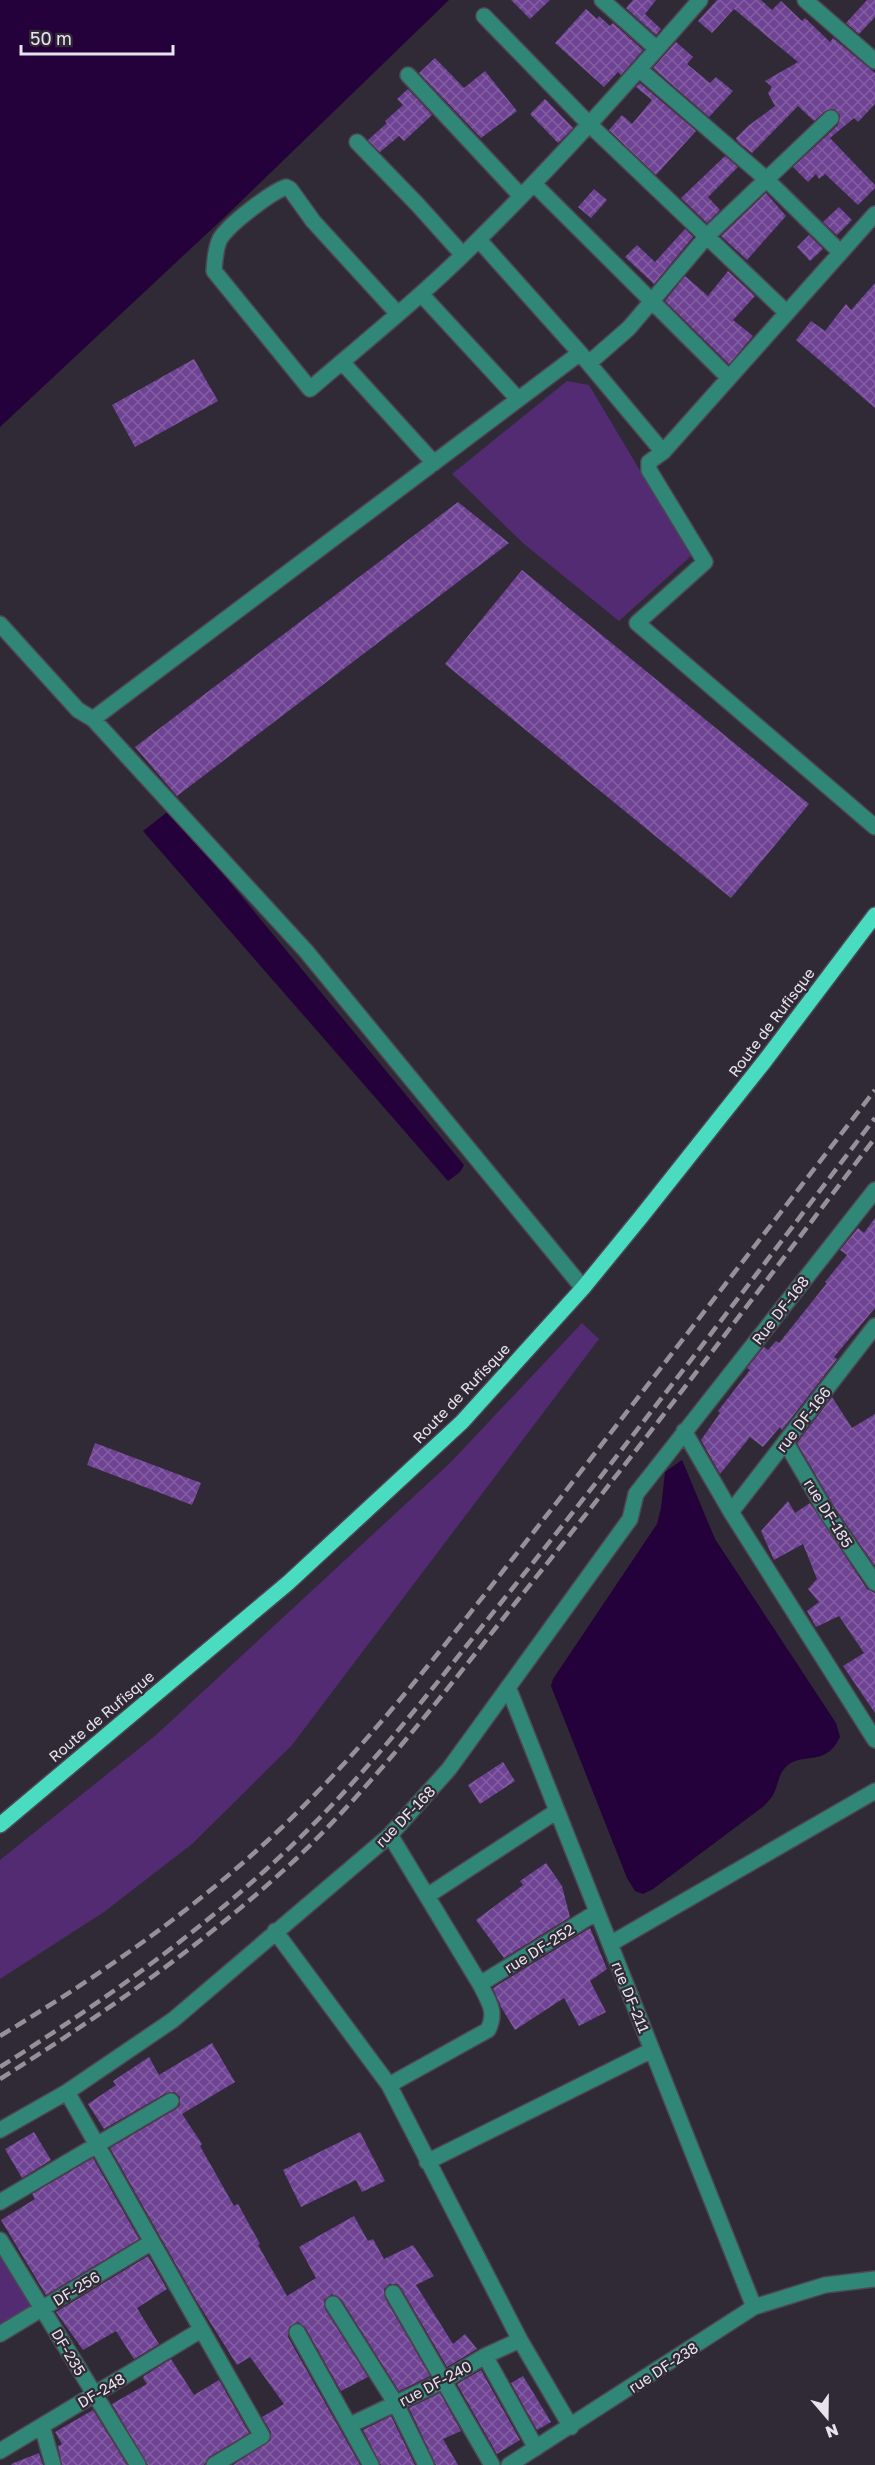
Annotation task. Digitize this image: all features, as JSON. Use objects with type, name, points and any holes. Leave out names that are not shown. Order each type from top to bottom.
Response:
[{"type":"main road","name":"Route de Rufisque","points":[[0,1825],[288,1583],[462,1422],[583,1288],[764,1062],[875,915]]},
{"type":"street","points":[[602,0],[657,49]]},
{"type":"street","points":[[398,314],[313,221],[290,189],[286,187],[279,189],[246,213],[221,237],[215,257],[214,271],[310,389],[342,362],[398,314],[421,294],[478,240],[590,124],[700,0]]},
{"type":"street","points":[[805,0],[875,61]]},
{"type":"street","points":[[484,15],[590,124],[786,312]]},
{"type":"street","points":[[639,69],[765,178],[840,252]]},
{"type":"street","points":[[408,75],[521,196]]},
{"type":"street","points":[[93,719],[518,399],[628,328],[707,236],[765,178],[831,118]]},
{"type":"street","points":[[357,142],[462,254]]},
{"type":"street","points":[[534,183],[729,378]]},
{"type":"street","points":[[875,214],[663,452],[650,462],[649,470],[705,562],[638,623],[875,827]]},
{"type":"street","points":[[478,240],[584,358],[663,452]]},
{"type":"street","points":[[421,294],[518,399]]},
{"type":"street","points":[[342,362],[434,463]]},
{"type":"street","points":[[0,624],[78,710],[93,719],[306,951],[583,1288]]},
{"type":"street","name":"Rue DF-168","points":[[684,1431],[875,1190]]},
{"type":"street","name":"rue DF-166","points":[[731,1512],[875,1326]]},
{"type":"street","points":[[684,1431],[731,1512],[875,1740]]},
{"type":"street","name":"rue DF-168","points":[[0,2130],[67,2092],[173,2020],[390,1835],[449,1769],[630,1519],[636,1494],[684,1431]]},
{"type":"street","name":"rue DF-185","points":[[786,1443],[827,1513],[875,1583]]},
{"type":"street","name":"rue DF-211","points":[[508,1687],[754,2307]]},
{"type":"street","points":[[610,1944],[875,1791]]},
{"type":"street","points":[[427,1896],[557,1811]]},
{"type":"street","points":[[389,2085],[488,2030],[494,2019],[490,2004],[480,1984],[390,1835]]},
{"type":"street","name":"rue DF-252","points":[[480,1984],[597,1912]]},
{"type":"street","points":[[276,1931],[389,2085],[520,2340],[571,2427]]},
{"type":"street","points":[[427,2162],[652,2050]]},
{"type":"street","points":[[67,2092],[262,2436],[235,2459],[214,2465]]},
{"type":"street","points":[[0,2202],[171,2101]]},
{"type":"street","name":"DF-235","points":[[0,2240],[138,2465]]},
{"type":"street","name":"DF-256","points":[[0,2334],[152,2242]]},
{"type":"street","name":"rue DF-238","points":[[509,2465],[754,2307],[825,2285],[875,2279]]},
{"type":"street","points":[[393,2293],[492,2465]]},
{"type":"street","points":[[333,2304],[396,2404],[426,2465]]},
{"type":"street","name":"DF-248","points":[[0,2451],[201,2330]]},
{"type":"street","points":[[297,2332],[371,2465]]},
{"type":"street","name":"rue DF-240","points":[[350,2426],[444,2381],[484,2356],[520,2340]]},
{"type":"street","points":[[484,2356],[536,2448]]},
{"type":"street","points":[[42,2426],[53,2465]]},
{"type":"shaded area","points":[[0,0],[449,0],[231,211],[0,427]]},
{"type":"shaded area","points":[[567,381],[589,385],[691,556],[619,621],[524,544],[452,474]]},
{"type":"shaded area","points":[[170,810],[464,1165],[460,1172],[448,1181],[143,831]]},
{"type":"shaded area","points":[[582,1323],[599,1339],[292,1745],[192,1844],[104,1912],[0,1979],[0,1860],[156,1735],[450,1463]]},
{"type":"shaded area","points":[[682,1460],[715,1539],[836,1723],[840,1737],[827,1753],[791,1763],[783,1771],[773,1795],[764,1806],[653,1889],[643,1894],[635,1891],[627,1878],[551,1686],[553,1679],[657,1524],[665,1472]]},
{"type":"shaded area","points":[[0,2252],[35,2307],[0,2329]]},
{"type":"building","points":[[511,0],[550,0],[530,19]]},
{"type":"building","points":[[633,0],[656,0],[645,14],[661,29],[656,35],[626,8]]},
{"type":"building","points":[[717,0],[761,0],[772,10],[781,1],[802,21],[805,18],[830,42],[833,38],[875,73],[875,104],[858,122],[854,118],[830,138],[875,185],[875,188],[858,205],[825,174],[819,179],[816,174],[808,182],[793,167],[838,125],[840,115],[834,109],[825,111],[814,121],[798,106],[752,153],[738,142],[736,138],[748,126],[775,106],[768,93],[772,87],[765,81],[798,62],[734,9],[712,33],[698,21]]},
{"type":"building","points":[[867,0],[875,0],[875,17],[859,34],[846,23]]},
{"type":"building","points":[[586,9],[597,19],[599,16],[610,26],[613,23],[643,50],[621,75],[618,72],[604,87],[555,43]]},
{"type":"building","points":[[676,42],[693,57],[687,64],[710,83],[716,77],[733,91],[709,117],[653,68]]},
{"type":"building","points":[[435,58],[464,88],[485,71],[517,111],[481,138],[419,73]]},
{"type":"building","points":[[640,83],[696,131],[656,175],[609,130],[622,115],[632,124],[652,100],[636,87]]},
{"type":"building","points":[[408,89],[432,115],[404,141],[399,136],[380,152],[368,140],[403,105],[397,99]]},
{"type":"building","points":[[545,99],[573,128],[558,143],[530,114]]},
{"type":"building","points":[[725,156],[738,167],[708,197],[720,210],[707,223],[681,198]]},
{"type":"building","points":[[594,189],[607,200],[591,218],[578,207]]},
{"type":"building","points":[[766,193],[786,216],[747,260],[721,236]]},
{"type":"building","points":[[839,207],[852,220],[837,235],[823,222]]},
{"type":"building","points":[[685,229],[693,237],[654,284],[625,257],[637,245],[655,262]]},
{"type":"building","points":[[809,235],[823,249],[810,261],[797,247]]},
{"type":"building","points":[[728,271],[755,296],[733,320],[753,336],[729,364],[665,301],[685,276],[708,296]]},
{"type":"building","points":[[875,283],[875,408],[796,340],[811,321],[825,331],[846,304],[851,310]]},
{"type":"building","points":[[194,359],[218,401],[135,447],[112,405]]},
{"type":"building","points":[[458,502],[509,543],[177,796],[135,747]]},
{"type":"building","points":[[522,570],[809,804],[731,898],[445,664]]},
{"type":"building","points":[[875,1218],[875,1308],[834,1357],[837,1359],[782,1430],[780,1427],[763,1447],[750,1437],[720,1474],[701,1440],[720,1413],[718,1411],[750,1370],[747,1368],[764,1347],[768,1350],[776,1341],[779,1343],[827,1283],[825,1282],[847,1255],[840,1250],[858,1228],[864,1233]]},
{"type":"building","points":[[832,1397],[852,1428],[875,1414],[875,1566],[835,1508],[797,1443]]},
{"type":"building","points":[[95,1443],[201,1483],[192,1505],[87,1465]]},
{"type":"building","points":[[788,1501],[795,1513],[810,1503],[867,1589],[875,1593],[875,1713],[843,1666],[864,1653],[839,1616],[816,1627],[807,1611],[819,1602],[808,1589],[817,1579],[803,1544],[774,1560],[761,1531]]},
{"type":"building","points":[[503,1762],[515,1781],[480,1804],[468,1785]]},
{"type":"building","points":[[546,1863],[562,1886],[570,1917],[504,1958],[476,1920],[523,1885],[520,1881]]},
{"type":"building","points":[[590,1928],[607,1969],[590,1981],[606,2012],[579,2026],[564,1998],[515,2030],[493,1988]]},
{"type":"building","points":[[212,2043],[235,2082],[182,2114],[202,2144],[200,2146],[234,2206],[238,2204],[287,2296],[316,2278],[299,2247],[354,2216],[368,2241],[373,2239],[384,2259],[413,2245],[434,2276],[416,2285],[453,2344],[465,2334],[477,2349],[447,2367],[401,2288],[397,2284],[389,2284],[384,2289],[385,2298],[430,2376],[399,2391],[341,2299],[332,2294],[324,2300],[325,2309],[368,2377],[341,2391],[305,2327],[298,2322],[289,2327],[288,2337],[360,2465],[233,2465],[270,2441],[271,2432],[262,2417],[284,2404],[250,2357],[237,2365],[196,2300],[110,2148],[176,2109],[180,2105],[180,2097],[175,2092],[166,2093],[104,2129],[88,2104],[116,2085],[113,2081],[149,2057],[159,2075]]},
{"type":"building","points":[[34,2132],[51,2160],[22,2178],[5,2149]]},
{"type":"building","points":[[360,2132],[385,2181],[362,2192],[356,2180],[301,2207],[283,2170]]},
{"type":"building","points":[[93,2158],[139,2239],[46,2295],[1,2220],[35,2199],[32,2194]]},
{"type":"building","points":[[148,2256],[167,2289],[137,2308],[159,2344],[134,2359],[116,2331],[83,2350],[56,2312]]},
{"type":"building","points":[[171,2359],[194,2395],[219,2380],[249,2433],[209,2457],[204,2465],[148,2465],[112,2404],[147,2384],[144,2376]]},
{"type":"building","points":[[481,2370],[520,2440],[497,2454],[457,2384]]},
{"type":"building","points":[[523,2376],[551,2422],[537,2430],[511,2383]]},
{"type":"building","points":[[440,2393],[461,2431],[443,2439],[458,2465],[436,2465],[409,2408]]},
{"type":"building","points":[[93,2410],[127,2465],[62,2465],[58,2446],[62,2444],[55,2432]]},
{"type":"building","points":[[391,2416],[415,2465],[381,2465],[363,2430]]},
{"type":"building","points":[[39,2453],[43,2465],[11,2464]]},
{"type":"railway","points":[[0,2036],[109,1966],[213,1888],[278,1831],[347,1760],[475,1607],[875,1090]]},
{"type":"railway","points":[[0,2067],[75,2018],[184,1939],[286,1851],[347,1789],[431,1690],[558,1531],[875,1118]]},
{"type":"railway","points":[[0,2079],[78,2029],[191,1948],[297,1858],[356,1797],[384,1766],[563,1544],[875,1138]]}]
